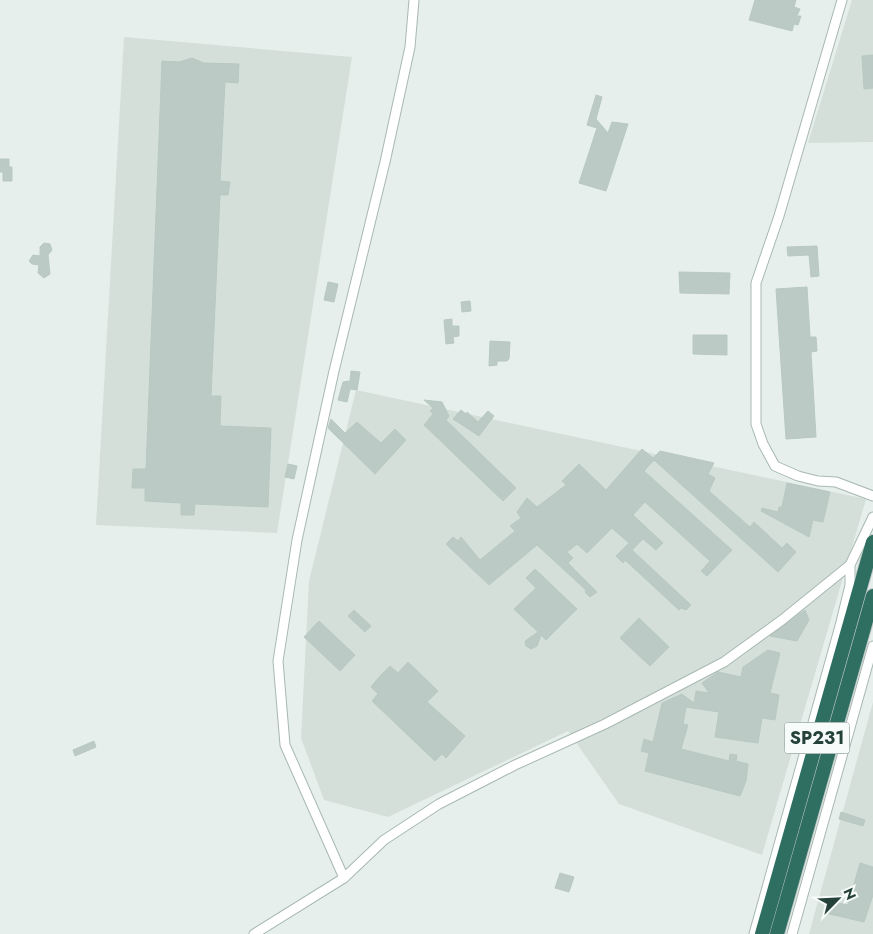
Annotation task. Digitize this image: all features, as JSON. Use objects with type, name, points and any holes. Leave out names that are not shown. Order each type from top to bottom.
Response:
[{"type":"highway","name":"SP231","points":[[762,934],[873,542]]},
{"type":"highway","name":"SP231","points":[[777,934],[873,596]]},
{"type":"street","points":[[344,878],[285,745],[278,662],[297,540],[334,371],[385,162],[406,66],[414,0]]},
{"type":"street","points":[[842,0],[779,216],[756,283],[756,424],[763,444],[775,466],[798,476],[818,481],[836,482],[873,496]]},
{"type":"street","points":[[254,934],[344,878],[384,840],[439,804],[515,765],[605,724],[724,662],[782,620],[850,565],[873,517]]},
{"type":"street","points":[[754,934],[840,626],[850,585],[850,565]]},
{"type":"street","name":"SP231","points":[[792,934],[873,646]]},
{"type":"shaded area","points":[[852,0],[873,0],[873,142],[808,143]]},
{"type":"shaded area","points":[[124,37],[352,57],[277,533],[96,525]]},
{"type":"shaded area","points":[[356,390],[866,499],[762,855],[619,804],[568,731],[388,817],[324,800],[301,738],[309,581]]},
{"type":"shaded area","points":[[873,702],[873,934],[809,934]]},
{"type":"building","points":[[755,0],[796,0],[794,7],[800,9],[797,16],[801,16],[798,25],[794,24],[792,31],[749,20]]},
{"type":"building","points":[[873,55],[873,88],[864,89],[862,56]]},
{"type":"building","points":[[192,58],[204,63],[239,64],[238,83],[225,82],[220,181],[230,182],[228,195],[220,195],[211,396],[221,396],[220,426],[271,428],[268,507],[195,504],[194,515],[181,515],[181,503],[145,501],[145,488],[132,488],[133,469],[146,469],[162,61],[179,62]]},
{"type":"building","points":[[596,95],[602,97],[596,119],[608,133],[612,122],[628,124],[606,191],[579,183],[597,128],[587,125]]},
{"type":"building","points":[[0,159],[9,159],[9,167],[12,167],[12,181],[3,181],[3,172],[0,172]]},
{"type":"building","points":[[44,243],[50,244],[52,250],[48,255],[50,274],[44,278],[38,273],[39,265],[32,264],[29,261],[33,255],[40,256],[40,247]]},
{"type":"building","points":[[817,246],[819,276],[811,277],[809,255],[788,256],[787,247]]},
{"type":"building","points":[[679,272],[730,273],[729,294],[680,293]]},
{"type":"building","points":[[328,282],[338,284],[334,302],[324,300]]},
{"type":"building","points":[[807,287],[810,337],[816,337],[817,351],[811,352],[816,437],[786,439],[776,289]]},
{"type":"building","points":[[470,301],[471,311],[462,312],[461,302]]},
{"type":"building","points":[[452,319],[452,326],[459,326],[459,336],[453,337],[454,343],[446,344],[444,320]]},
{"type":"building","points":[[693,335],[727,335],[727,355],[693,354]]},
{"type":"building","points":[[490,341],[510,342],[509,359],[507,361],[497,361],[497,365],[489,366]]},
{"type":"building","points":[[351,371],[360,372],[357,390],[350,389],[347,402],[338,400],[343,382],[350,381]]},
{"type":"building","points":[[424,400],[442,402],[449,416],[446,420],[516,488],[503,501],[424,425],[433,414],[430,411],[433,408]]},
{"type":"building","points":[[461,410],[466,414],[467,412],[478,422],[488,411],[494,416],[479,436],[453,419]]},
{"type":"building","points":[[331,419],[345,433],[357,422],[381,443],[395,429],[406,440],[375,474],[328,428]]},
{"type":"building","points":[[642,449],[653,458],[660,451],[714,463],[708,474],[715,478],[709,491],[750,527],[754,522],[782,548],[787,543],[796,552],[778,572],[654,460],[644,471],[732,550],[707,576],[701,571],[710,561],[645,502],[633,515],[663,543],[656,550],[643,539],[632,550],[691,605],[686,610],[681,608],[679,610],[625,560],[623,563],[616,556],[629,543],[612,528],[587,553],[577,544],[567,552],[573,558],[568,563],[597,592],[590,597],[585,592],[586,590],[537,545],[489,585],[446,544],[453,537],[458,541],[461,537],[480,560],[515,531],[510,526],[521,518],[517,512],[527,498],[537,507],[566,485],[562,481],[579,464],[606,490]]},
{"type":"building","points":[[288,464],[297,466],[294,479],[285,477]]},
{"type":"building","points":[[787,483],[830,492],[823,522],[813,520],[809,537],[761,511],[762,508],[778,512],[779,507],[782,507]]},
{"type":"building","points":[[535,569],[577,609],[546,640],[541,635],[537,646],[531,649],[526,646],[525,641],[538,632],[514,609],[536,588],[526,578]]},
{"type":"building","points":[[354,610],[371,626],[365,632],[348,616]]},
{"type":"building","points":[[805,610],[809,620],[797,641],[770,636]]},
{"type":"building","points":[[639,618],[669,647],[650,666],[620,638]]},
{"type":"building","points":[[319,621],[355,655],[340,671],[304,637]]},
{"type":"building","points":[[768,650],[780,653],[770,693],[779,695],[775,720],[762,718],[758,743],[715,737],[719,712],[686,707],[683,724],[688,725],[681,749],[729,761],[730,754],[737,755],[736,761],[748,764],[746,781],[740,796],[645,771],[649,753],[641,751],[644,739],[653,742],[662,703],[682,694],[694,703],[696,691],[709,693],[702,683],[718,672],[741,677],[743,667]]},
{"type":"building","points":[[408,662],[438,691],[427,702],[465,736],[446,758],[442,754],[435,761],[372,701],[378,694],[371,687],[380,676],[390,666],[398,673]]},
{"type":"building","points":[[94,741],[96,747],[75,756],[73,750]]},
{"type":"building","points":[[841,812],[865,820],[863,826],[839,819]]},
{"type":"building","points":[[860,863],[873,867],[873,895],[864,922],[825,913],[828,901],[848,905]]},
{"type":"building","points":[[560,873],[574,877],[569,892],[555,888]]}]
